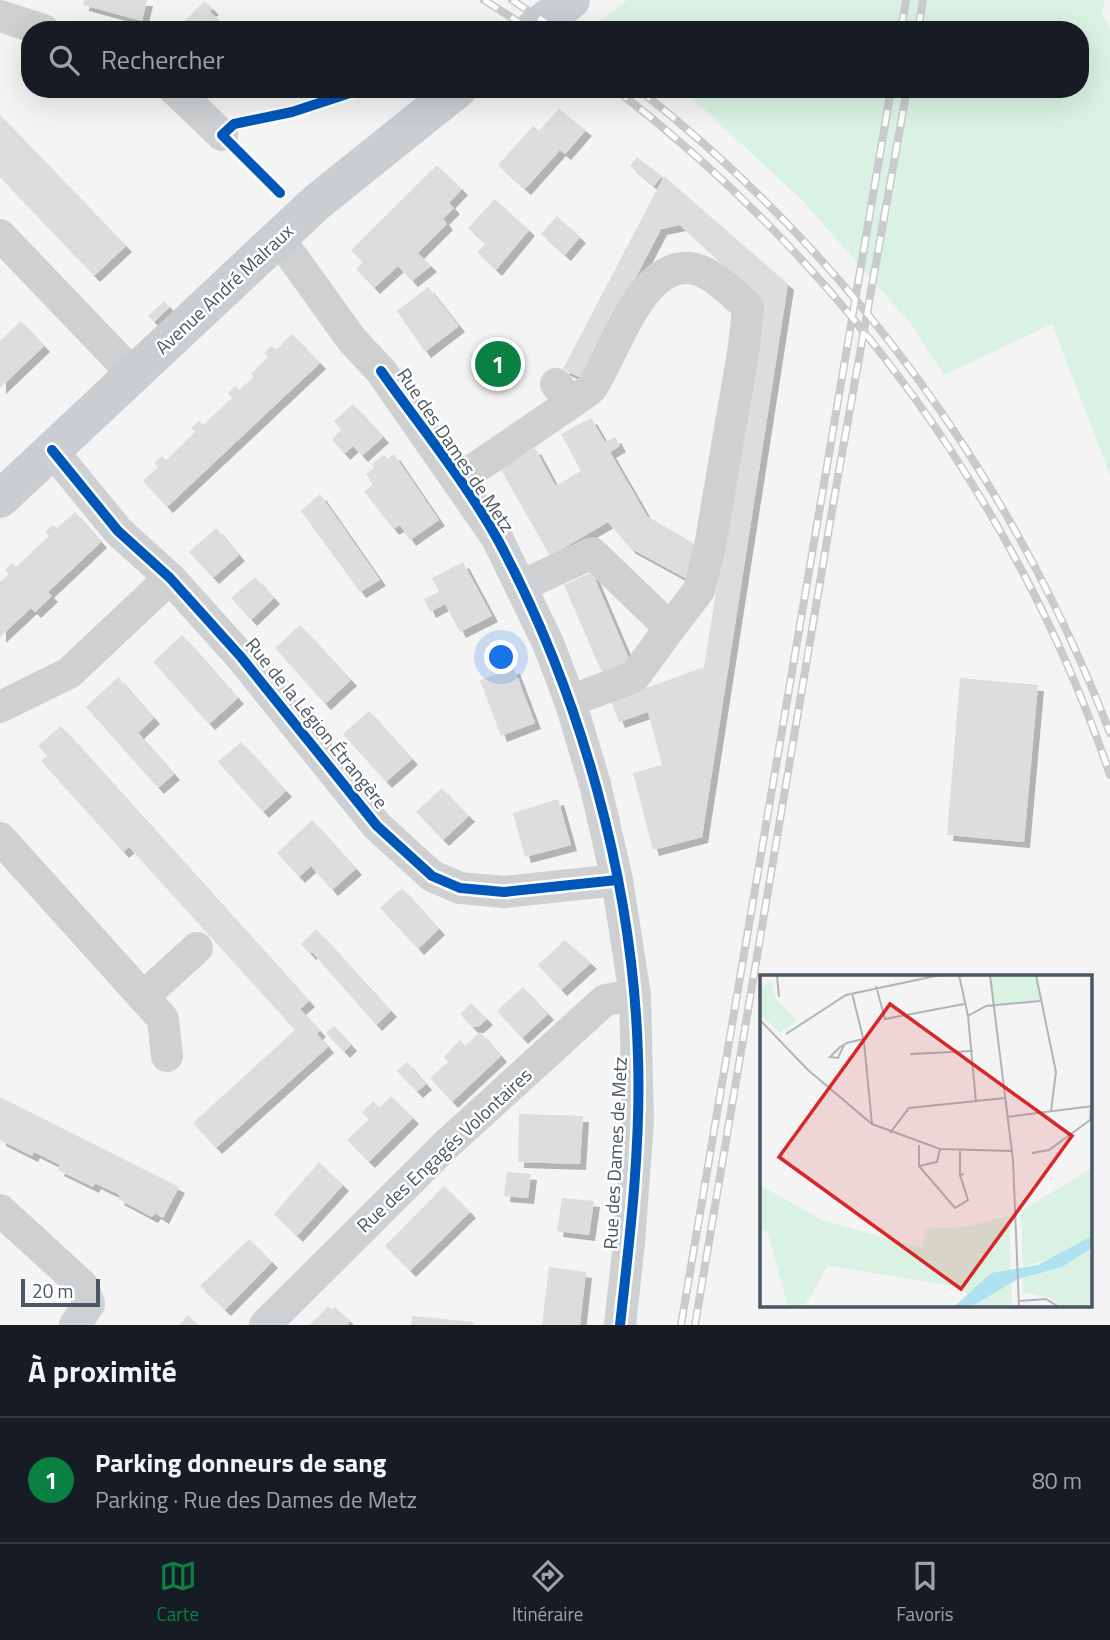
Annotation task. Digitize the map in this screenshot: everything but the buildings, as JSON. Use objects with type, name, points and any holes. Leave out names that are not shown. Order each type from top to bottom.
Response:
[{"type":"main road","points":[[544,21],[570,0]]},
{"type":"main road","name":"Avenue André Malraux","points":[[0,499],[278,237],[447,98]]},
{"type":"street","points":[[0,16],[21,23]]},
{"type":"street","points":[[183,98],[222,135]]},
{"type":"street","points":[[0,235],[134,375]]},
{"type":"street","name":"Rue des Dames de Metz","points":[[278,237],[352,340],[381,371],[497,538],[521,586],[570,701],[595,784],[617,880],[635,995],[638,1121],[620,1325]]},
{"type":"street","points":[[458,480],[563,394],[591,389],[637,302],[663,274],[691,268],[723,284],[748,307],[744,347],[710,546],[699,590],[634,677],[570,701]]},
{"type":"street","name":"Rue de la Légion Étrangère","points":[[52,450],[118,531],[170,578],[241,657],[377,826],[432,876],[460,888],[504,892],[617,880]]},
{"type":"street","points":[[521,586],[592,553],[670,628]]},
{"type":"street","points":[[0,708],[69,673],[170,578]]},
{"type":"street","points":[[0,838],[163,1018],[167,1056]]},
{"type":"street","points":[[143,996],[197,948]]},
{"type":"street","name":"Rue des Engagés Volontaires","points":[[265,1325],[448,1143],[605,1000],[635,995]]},
{"type":"street","points":[[0,1210],[83,1286],[89,1304],[75,1325]]},
{"type":"green space","points":[[627,0],[1105,0],[1102,14],[1110,29],[1110,475],[1052,324],[944,375],[910,323],[802,200],[692,98],[1089,98],[1089,21],[600,21]]},
{"type":"railway","points":[[484,0],[517,21]]},
{"type":"railway","points":[[512,0],[544,21]]},
{"type":"railway","points":[[902,21],[906,0]]},
{"type":"railway","points":[[920,21],[923,0]]},
{"type":"railway","points":[[626,98],[698,158],[775,232],[847,312],[913,396],[973,485],[1026,578],[1072,675],[1110,775]]},
{"type":"railway","points":[[649,98],[716,155],[788,225],[856,300],[918,379],[974,462],[1025,549],[1071,640],[1110,733]]},
{"type":"railway","points":[[681,1325],[889,98]]},
{"type":"railway","points":[[695,1325],[834,499],[905,98]]},
{"type":"cycle path","points":[[280,193],[222,135],[234,124],[292,112],[335,98]]},
{"type":"cycle path","points":[[381,371],[457,475],[498,540],[528,599],[554,661],[597,790],[626,924],[638,1056],[636,1157],[620,1325]]},
{"type":"cycle path","points":[[52,450],[118,531],[170,578],[241,657],[377,826],[432,876],[460,888],[504,892],[617,880]]},
{"type":"place","name":"Parking donneurs de sang","points":[[498,364]]}]
